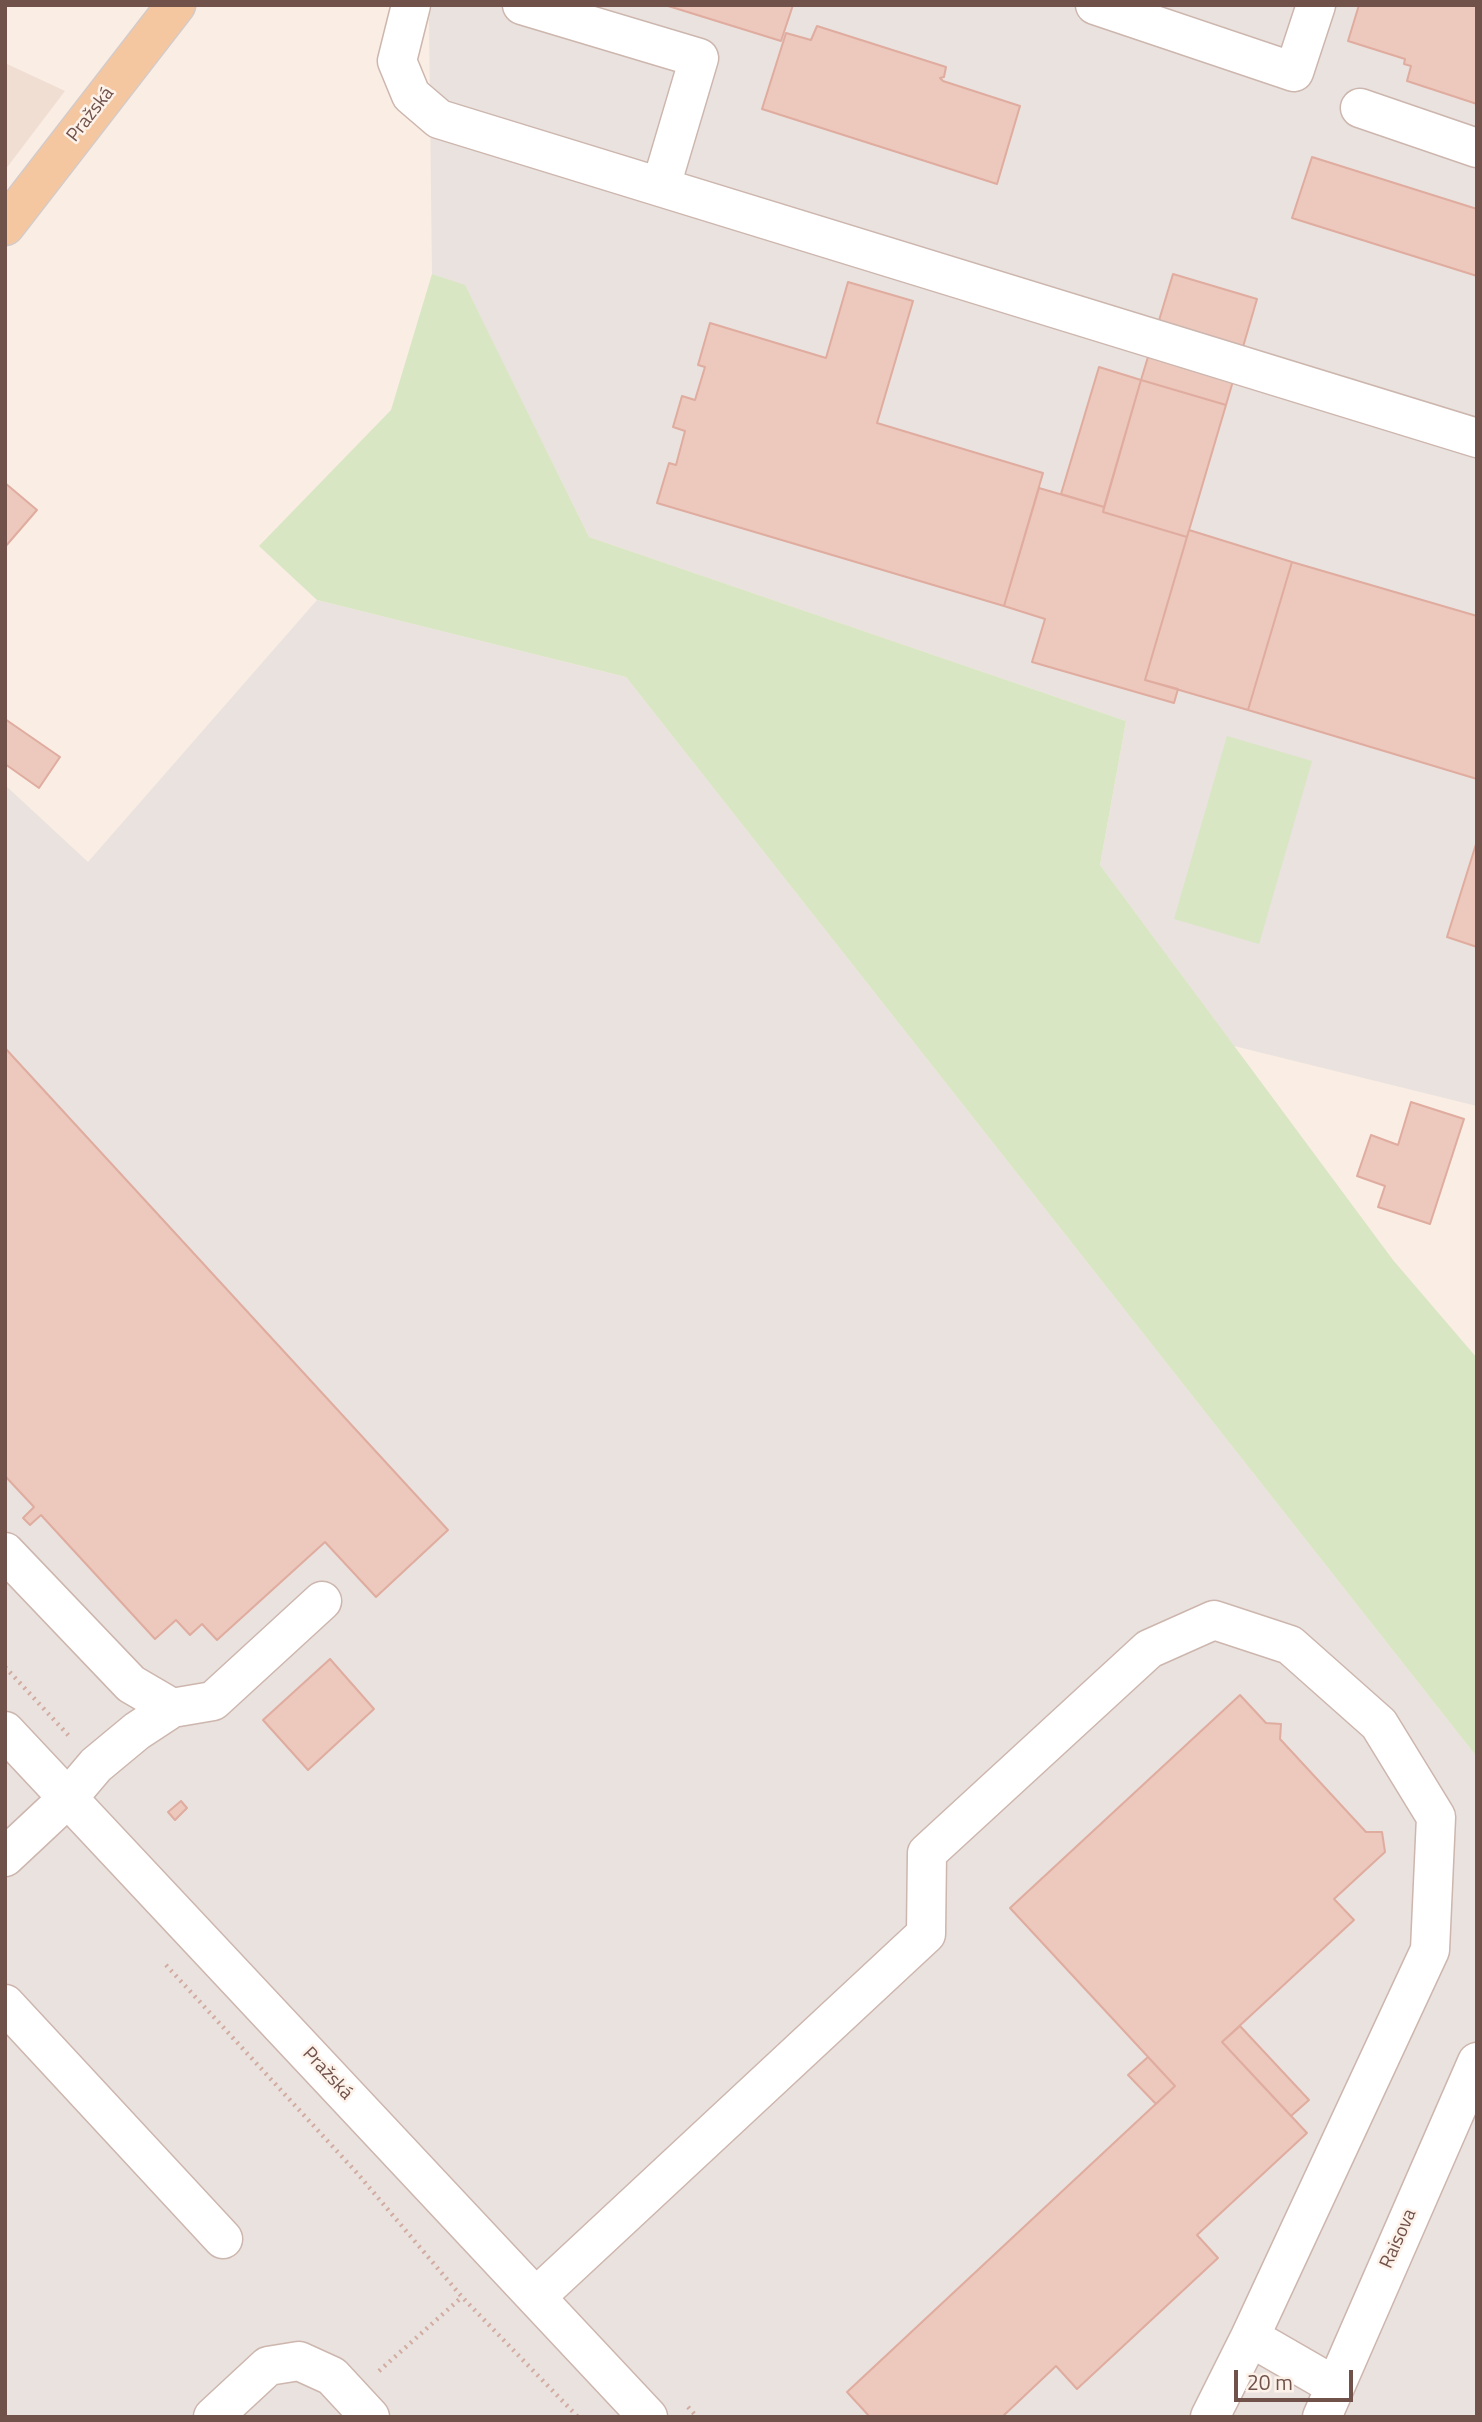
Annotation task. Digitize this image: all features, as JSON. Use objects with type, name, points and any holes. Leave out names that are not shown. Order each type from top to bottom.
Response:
[{"type":"main road","name":"Pražská","points":[[5,226],[176,5]]},
{"type":"street","points":[[411,5],[384,70],[439,119],[1477,438]]},
{"type":"street","points":[[522,5],[699,58],[661,186]]},
{"type":"street","points":[[1095,5],[1294,72],[1316,5]]},
{"type":"street","points":[[1360,108],[1477,148]]},
{"type":"street","points":[[5,1552],[131,1684],[172,1709]]},
{"type":"street","points":[[5,1857],[68,1798],[96,1765],[137,1731],[172,1709],[213,1701],[322,1601]]},
{"type":"street","points":[[536,2297],[926,1934],[927,1853],[1149,1649],[1214,1620],[1290,1645],[1379,1724],[1436,1817],[1430,1950],[1210,2417]]},
{"type":"street","name":"Pražská","points":[[5,1731],[649,2417]]},
{"type":"street","points":[[5,2004],[223,2239]]},
{"type":"street","name":"Raisova","points":[[1328,2401],[1477,2062]]},
{"type":"street","points":[[1250,2337],[1328,2401]]},
{"type":"street","points":[[213,2417],[268,2366],[299,2361],[332,2376],[360,2407]]},
{"type":"path","points":[[160,1959],[357,2173],[462,2297],[578,2417]]},
{"type":"path","points":[[360,2407],[462,2297]]},
{"type":"shaded area","points":[[432,5],[1477,5],[1477,1106],[1234,1046],[1100,865],[1126,721],[589,537],[465,286],[432,274],[429,19]]},
{"type":"shaded area","points":[[5,63],[65,91],[5,170]]},
{"type":"shaded area","points":[[317,600],[626,677],[1477,1757],[1477,2417],[5,2417],[5,785],[88,862]]},
{"type":"green space","points":[[432,274],[465,285],[589,537],[1126,721],[1100,865],[1393,1260],[1477,1358],[1477,1757],[626,677],[317,600],[259,546],[391,410]]},
{"type":"green space","points":[[1227,736],[1312,761],[1259,944],[1174,919]]},
{"type":"building","points":[[665,5],[793,5],[781,41]]},
{"type":"building","points":[[1359,5],[1477,5],[1477,104],[1407,81],[1411,66],[1404,64],[1405,59],[1348,41]]},
{"type":"building","points":[[817,26],[946,67],[944,77],[940,78],[943,81],[1020,106],[997,184],[762,109],[786,33],[811,40]]},
{"type":"building","points":[[1312,157],[1477,209],[1477,276],[1292,218]]},
{"type":"building","points":[[1173,274],[1257,299],[1226,405],[1141,380]]},
{"type":"building","points":[[848,282],[913,301],[877,423],[1043,473],[1004,606],[657,503],[669,463],[676,465],[685,431],[673,427],[682,396],[695,400],[705,367],[698,365],[710,323],[826,358]]},
{"type":"building","points":[[1099,367],[1141,380],[1104,507],[1061,494]]},
{"type":"building","points":[[1141,380],[1226,405],[1187,537],[1103,512]]},
{"type":"building","points":[[5,483],[37,510],[5,547]]},
{"type":"building","points":[[1039,488],[1104,507],[1103,512],[1187,537],[1145,680],[1178,689],[1174,703],[1032,662],[1045,619],[1004,606]]},
{"type":"building","points":[[1189,530],[1292,562],[1248,710],[1145,680]]},
{"type":"building","points":[[1292,562],[1477,616],[1477,779],[1248,710]]},
{"type":"building","points":[[5,719],[60,757],[39,788],[5,764]]},
{"type":"building","points":[[1477,841],[1477,947],[1447,937]]},
{"type":"building","points":[[5,1048],[448,1530],[376,1597],[325,1542],[217,1640],[202,1624],[190,1635],[176,1620],[155,1639],[41,1515],[30,1525],[23,1518],[34,1507],[5,1476]]},
{"type":"building","points":[[1411,1102],[1464,1119],[1430,1224],[1378,1207],[1385,1186],[1357,1176],[1371,1135],[1398,1145]]},
{"type":"building","points":[[330,1659],[374,1709],[308,1770],[263,1720]]},
{"type":"building","points":[[1240,1695],[1266,1723],[1281,1724],[1280,1739],[1366,1832],[1382,1832],[1385,1852],[1334,1899],[1354,1920],[1222,2042],[1307,2133],[1197,2235],[1218,2258],[1077,2389],[1056,2366],[1002,2417],[870,2417],[847,2392],[1175,2086],[1010,1908]]},
{"type":"building","points":[[181,1801],[187,1808],[175,1820],[168,1812]]},
{"type":"building","points":[[1240,2026],[1309,2100],[1291,2116],[1222,2042]]},
{"type":"building","points":[[1148,2057],[1175,2086],[1156,2104],[1128,2075]]}]
